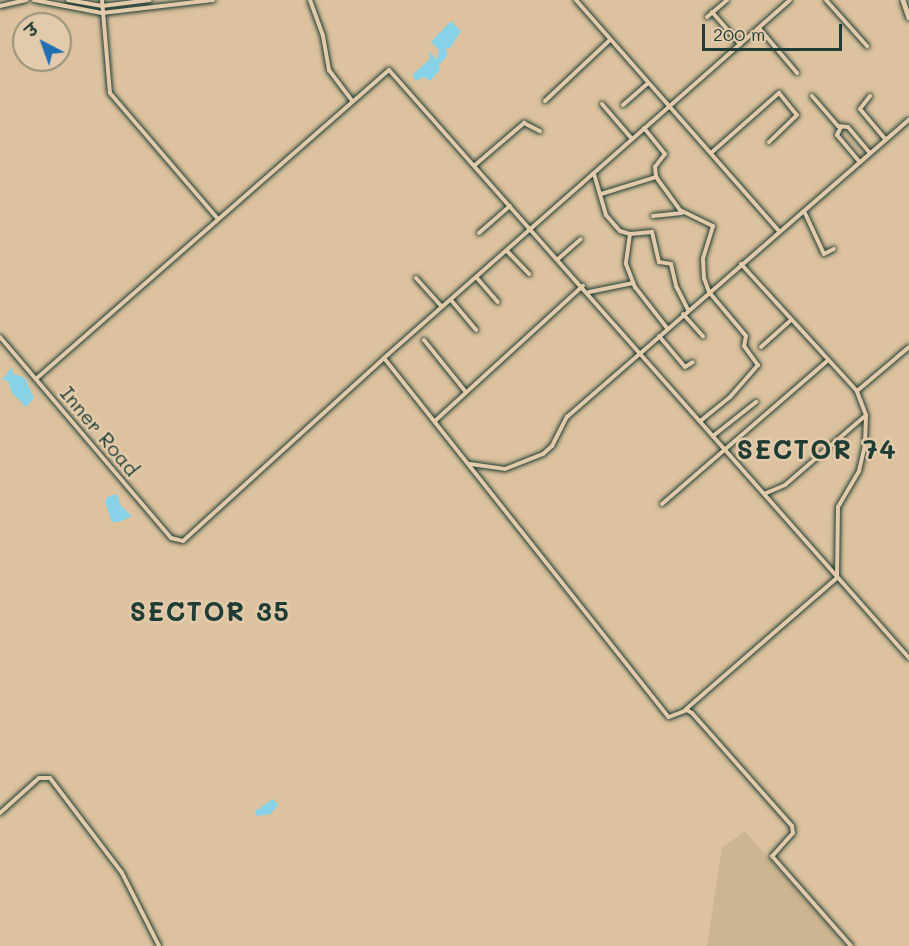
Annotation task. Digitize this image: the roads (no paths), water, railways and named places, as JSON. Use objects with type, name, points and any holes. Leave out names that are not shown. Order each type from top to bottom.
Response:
[{"type":"street","points":[[0,6],[26,0]]},
{"type":"street","points":[[34,0],[102,13],[213,0]]},
{"type":"street","points":[[68,0],[102,6],[150,0]]},
{"type":"street","points":[[102,0],[110,93],[218,218]]},
{"type":"street","points":[[310,0],[323,36],[329,70],[352,100]]},
{"type":"street","points":[[576,0],[779,231]]},
{"type":"street","points":[[707,17],[727,0]]},
{"type":"street","points":[[741,264],[857,391],[866,415],[859,471],[837,507],[837,578],[685,711],[669,717],[436,420],[384,358],[790,0]]},
{"type":"street","points":[[826,0],[867,46]]},
{"type":"street","points":[[903,0],[909,17]]},
{"type":"street","points":[[712,12],[740,44]]},
{"type":"street","points":[[759,28],[797,73]]},
{"type":"street","points":[[545,101],[610,40]]},
{"type":"street","points":[[36,379],[383,72],[392,71],[510,206],[584,286],[723,449],[909,658]]},
{"type":"street","points":[[622,105],[648,83]]},
{"type":"street","points":[[711,153],[779,93],[797,115],[769,142]]},
{"type":"street","points":[[812,96],[841,126],[848,127],[870,153]]},
{"type":"street","points":[[870,96],[860,109],[886,140]]},
{"type":"street","points":[[602,104],[632,139]]},
{"type":"street","points":[[470,464],[512,468],[543,454],[552,446],[567,417],[909,120]]},
{"type":"street","points":[[475,165],[524,123],[540,131]]},
{"type":"street","points":[[841,126],[837,135],[860,162]]},
{"type":"street","points":[[644,128],[665,154],[654,166],[656,177],[684,213],[713,226],[702,270],[709,292],[746,336],[744,346],[758,365],[732,390],[730,397],[700,421]]},
{"type":"street","points":[[594,173],[608,218],[622,232],[630,234],[652,232],[659,261],[671,264],[676,286],[688,310]]},
{"type":"street","points":[[601,194],[656,177]]},
{"type":"street","points":[[479,233],[510,206]]},
{"type":"street","points":[[804,211],[824,254],[834,249]]},
{"type":"street","points":[[653,216],[684,213]]},
{"type":"street","points":[[630,234],[626,264],[633,283],[667,328]]},
{"type":"street","points":[[558,259],[581,240]]},
{"type":"street","points":[[507,251],[529,274]]},
{"type":"street","points":[[476,277],[498,302]]},
{"type":"street","points":[[417,278],[442,307]]},
{"type":"street","points":[[588,292],[633,283]]},
{"type":"street","points":[[436,420],[584,286]]},
{"type":"street","points":[[451,300],[476,330]]},
{"type":"street","points":[[683,314],[703,336]]},
{"type":"street","points":[[761,347],[791,320]]},
{"type":"street","points":[[659,336],[685,367],[693,362]]},
{"type":"street","name":"Inner Road","points":[[0,337],[171,538],[180,542],[384,358]]},
{"type":"street","points":[[424,340],[466,392]]},
{"type":"street","points":[[857,391],[909,347]]},
{"type":"street","points":[[662,504],[828,360]]},
{"type":"street","points":[[713,436],[756,402]]},
{"type":"street","points":[[764,494],[786,485],[866,415]]},
{"type":"street","points":[[685,711],[692,713],[793,827],[793,833],[772,856],[851,946]]},
{"type":"street","points":[[0,813],[39,778],[50,778],[122,873],[159,946]]},
{"type":"water","points":[[451,21],[461,31],[450,48],[446,48],[447,56],[439,65],[440,70],[430,81],[424,77],[416,81],[412,75],[429,60],[430,51],[436,60],[439,50],[431,42]]},
{"type":"water","points":[[12,367],[13,374],[24,377],[34,398],[26,407],[12,393],[8,381],[2,380]]},
{"type":"water","points":[[117,494],[121,506],[132,516],[119,522],[112,522],[105,502],[107,497]]},
{"type":"water","points":[[273,799],[278,805],[271,814],[257,816],[255,811]]},
{"type":"district","name":"SECTOR 74","points":[[817,450]]},
{"type":"district","name":"SECTOR 35","points":[[210,612]]}]
